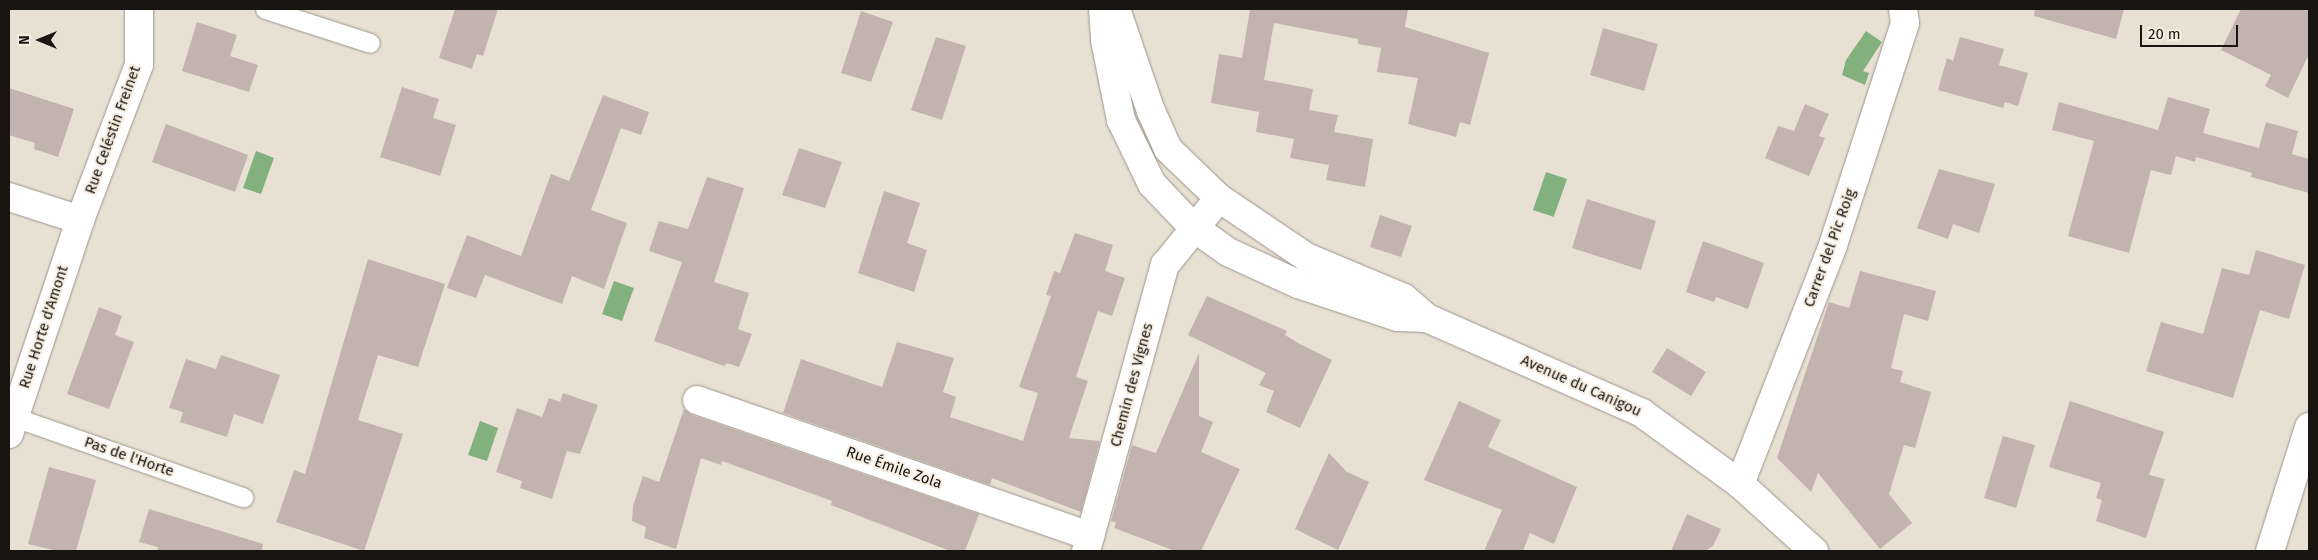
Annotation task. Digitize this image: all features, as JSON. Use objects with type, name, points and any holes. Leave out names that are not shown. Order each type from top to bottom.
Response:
[{"type":"street","name":"Rue Celéstin Freinet","points":[[80,220],[138,64],[139,9]]},
{"type":"street","name":"Avenue du Canigou","points":[[1103,9],[1105,40],[1121,120],[1152,184],[1193,227],[1228,252],[1298,284],[1397,317],[1427,318]]},
{"type":"street","name":"Avenue du Canigou","points":[[1116,9],[1151,111],[1168,149],[1219,198],[1306,257],[1404,298],[1427,318],[1642,413],[1740,484],[1812,550]]},
{"type":"street","name":"Carrer del Pic Roig","points":[[1740,484],[1833,246],[1905,23],[1903,9]]},
{"type":"street","points":[[9,197],[80,220]]},
{"type":"street","name":"Chemin des Vignes","points":[[1088,544],[1165,265],[1193,227],[1219,198]]},
{"type":"street","name":"Rue Horte d'Amont","points":[[12,426],[18,377],[80,220]]},
{"type":"street","name":"Rue Émile Zola","points":[[697,400],[1088,544]]},
{"type":"street","points":[[2270,551],[2309,428]]},
{"type":"lane","points":[[265,9],[370,43]]},
{"type":"lane","name":"Pas de l'Horte","points":[[12,426],[243,497]]},
{"type":"shaded area","points":[[1866,31],[1882,42],[1863,71],[1869,73],[1865,85],[1842,75],[1846,60]]},
{"type":"shaded area","points":[[256,151],[274,158],[261,194],[243,188]]},
{"type":"shaded area","points":[[1546,172],[1567,179],[1554,217],[1533,210]]},
{"type":"shaded area","points":[[614,281],[634,288],[622,321],[602,314]]},
{"type":"shaded area","points":[[480,421],[498,428],[487,461],[468,455]]},
{"type":"building","points":[[455,9],[498,9],[483,56],[477,54],[472,69],[439,58]]},
{"type":"building","points":[[1250,9],[1408,9],[1405,27],[1489,53],[1470,125],[1460,122],[1456,137],[1408,124],[1418,78],[1377,72],[1381,48],[1358,44],[1358,39],[1274,23],[1264,80],[1313,89],[1309,110],[1338,115],[1334,132],[1373,139],[1365,187],[1326,180],[1329,165],[1290,158],[1294,139],[1256,132],[1259,112],[1211,103],[1219,54],[1242,58]]},
{"type":"building","points":[[2035,9],[2124,9],[2116,39],[2034,16]]},
{"type":"building","points":[[2241,9],[2309,9],[2309,54],[2288,98],[2265,86],[2271,75],[2221,50]]},
{"type":"building","points":[[861,11],[893,22],[871,82],[841,73]]},
{"type":"building","points":[[197,22],[237,35],[230,56],[258,65],[249,92],[182,71]]},
{"type":"building","points":[[1603,28],[1658,44],[1644,91],[1590,75]]},
{"type":"building","points":[[936,37],[966,46],[942,120],[911,110]]},
{"type":"building","points":[[1960,37],[2004,49],[1999,65],[2028,73],[2018,106],[2005,102],[2003,108],[1938,90],[1947,58],[1953,61]]},
{"type":"building","points":[[402,87],[439,99],[433,118],[456,125],[440,176],[380,157]]},
{"type":"building","points":[[9,88],[74,109],[58,157],[34,149],[35,143],[9,135]]},
{"type":"building","points":[[603,95],[649,112],[641,135],[621,128],[591,210],[627,223],[604,289],[572,276],[562,304],[485,275],[476,298],[447,288],[467,235],[521,256],[551,174],[569,181]]},
{"type":"building","points":[[2168,97],[2210,109],[2203,133],[2259,148],[2266,122],[2298,131],[2292,154],[2309,159],[2309,193],[2251,177],[2252,173],[2196,157],[2195,162],[2176,156],[2171,175],[2151,170],[2129,253],[2068,236],[2094,141],[2052,130],[2059,102],[2158,130]]},
{"type":"building","points":[[1805,104],[1829,114],[1819,136],[1825,138],[1809,176],[1765,158],[1778,126],[1794,131]]},
{"type":"building","points":[[166,124],[248,155],[235,192],[152,162]]},
{"type":"building","points":[[799,148],[842,162],[825,208],[782,195]]},
{"type":"building","points":[[1939,169],[1995,184],[1979,233],[1953,224],[1948,239],[1917,228]]},
{"type":"building","points":[[707,177],[744,188],[714,282],[749,293],[738,329],[752,334],[739,367],[727,363],[724,366],[654,341],[682,262],[649,251],[659,221],[688,229]]},
{"type":"building","points":[[884,191],[920,203],[907,243],[927,250],[914,292],[858,273]]},
{"type":"building","points":[[1587,199],[1656,221],[1641,270],[1572,248]]},
{"type":"building","points":[[1380,215],[1412,226],[1401,257],[1370,247]]},
{"type":"building","points":[[1075,233],[1113,245],[1105,271],[1125,278],[1112,316],[1098,311],[1076,377],[1088,381],[1069,438],[1100,441],[1081,512],[992,478],[990,485],[783,413],[801,359],[882,387],[897,342],[954,358],[943,392],[956,397],[950,417],[1023,441],[1038,393],[1019,387],[1051,296],[1046,295],[1054,271],[1060,273]]},
{"type":"building","points":[[1703,241],[1764,263],[1748,309],[1716,297],[1714,302],[1686,292]]},
{"type":"building","points":[[2256,250],[2305,265],[2289,319],[2260,310],[2233,398],[2146,371],[2161,322],[2203,334],[2222,268],[2249,275]]},
{"type":"building","points":[[368,259],[445,284],[418,367],[378,355],[358,420],[403,434],[364,551],[276,522],[294,470],[305,474]]},
{"type":"building","points":[[1860,271],[1936,291],[1928,321],[1904,314],[1891,368],[1903,371],[1900,382],[1931,392],[1915,448],[1904,445],[1889,494],[1912,523],[1880,549],[1818,473],[1811,492],[1777,458],[1829,302],[1849,308]]},
{"type":"building","points":[[1207,296],[1287,331],[1285,335],[1332,360],[1300,428],[1266,412],[1274,391],[1259,385],[1266,373],[1188,335]]},
{"type":"building","points":[[99,307],[122,316],[115,335],[134,342],[109,409],[67,394]]},
{"type":"building","points":[[1667,348],[1706,372],[1691,396],[1652,372]]},
{"type":"building","points":[[1199,353],[1199,416],[1213,422],[1201,452],[1240,469],[1201,551],[1175,551],[1114,528],[1116,523],[1111,521],[1132,445],[1156,453]]},
{"type":"building","points":[[221,355],[280,375],[263,424],[234,414],[227,437],[180,422],[183,412],[169,408],[186,359],[216,369]]},
{"type":"building","points":[[563,393],[598,405],[580,454],[567,451],[552,499],[520,488],[522,481],[496,472],[517,408],[542,417],[549,398],[560,402]]},
{"type":"building","points":[[1459,401],[1501,420],[1488,447],[1577,487],[1554,544],[1530,533],[1523,551],[1484,551],[1502,510],[1424,480]]},
{"type":"building","points":[[2070,401],[2164,432],[2149,475],[2165,479],[2146,538],[2096,521],[2102,500],[2096,498],[2101,483],[2049,467]]},
{"type":"building","points":[[684,409],[692,415],[979,514],[965,551],[950,551],[831,505],[832,501],[722,461],[721,465],[701,458],[676,549],[644,538],[646,527],[632,521],[633,506],[643,476],[659,482]]},
{"type":"building","points":[[2003,436],[2035,445],[2016,508],[1984,498]]},
{"type":"building","points":[[1329,453],[1347,472],[1369,482],[1338,550],[1295,529]]},
{"type":"building","points":[[49,467],[96,480],[76,551],[57,551],[28,544]]},
{"type":"building","points":[[149,509],[263,544],[262,551],[157,551],[158,547],[139,542]]},
{"type":"building","points":[[1687,514],[1721,529],[1713,546],[1705,551],[1671,551]]}]
